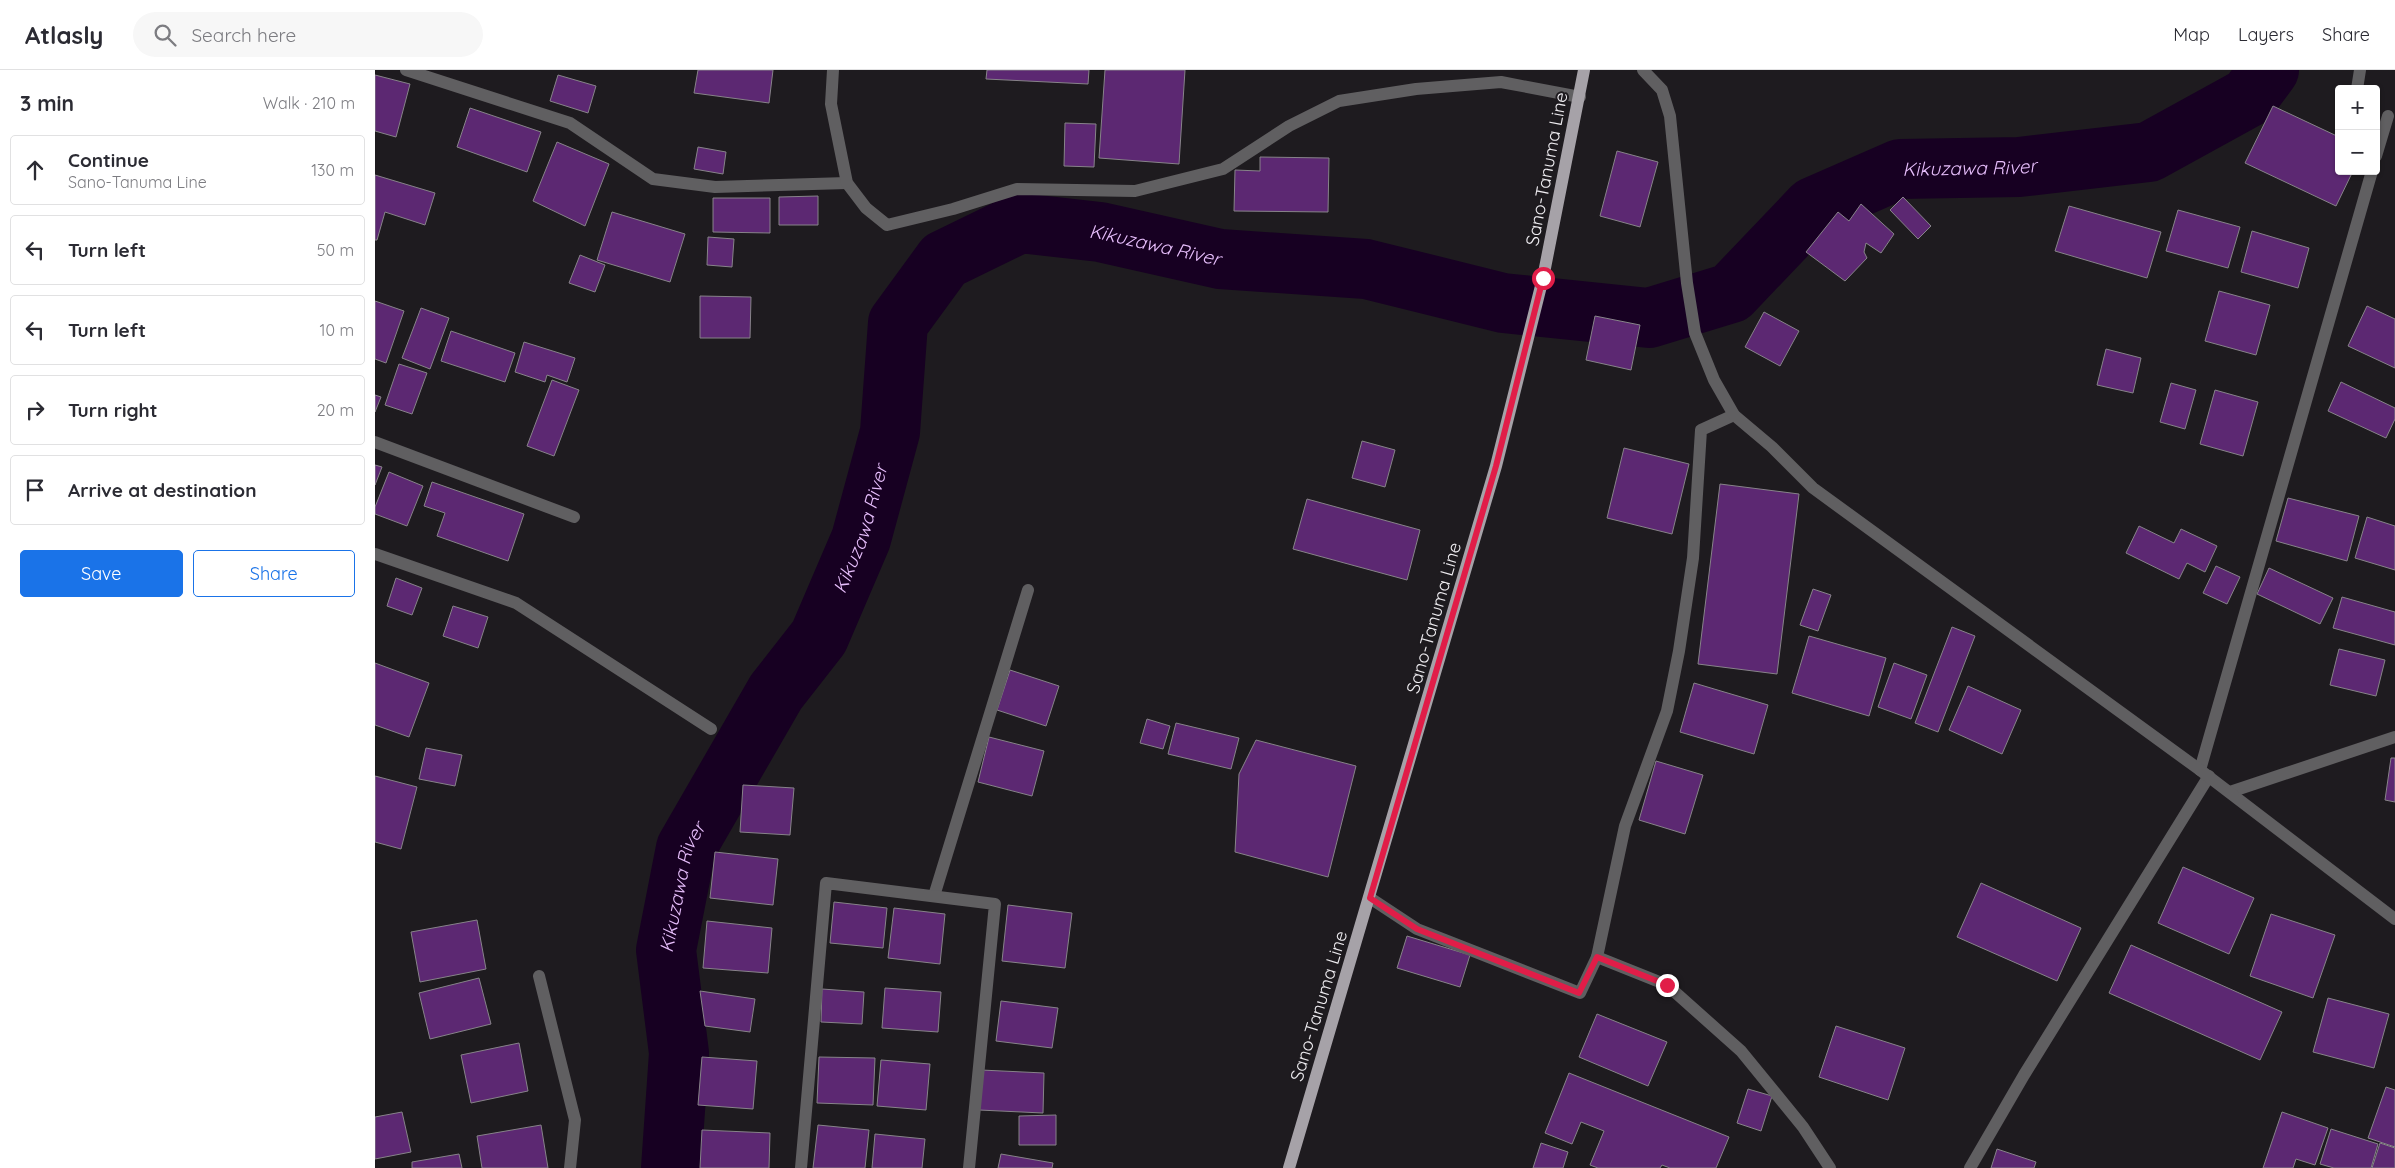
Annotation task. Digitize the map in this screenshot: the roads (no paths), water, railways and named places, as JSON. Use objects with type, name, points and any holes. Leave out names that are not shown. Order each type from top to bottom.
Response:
[{"type":"main road","name":"Sano-Tanuma Line","points":[[1289,1168],[1496,466],[1543,278],[1583,70]]},
{"type":"street","points":[[406,70],[570,123],[653,179],[715,187],[847,183]]},
{"type":"street","points":[[833,70],[831,104],[847,183],[866,208],[887,225],[953,209],[1017,189],[1135,192],[1223,169],[1289,126],[1339,101],[1416,89],[1501,82],[1579,97]]},
{"type":"street","points":[[1643,70],[1650,74],[1662,90],[1670,116],[1687,283],[1695,333],[1714,380],[1734,416],[1772,448],[1813,488],[2205,773],[2395,919]]},
{"type":"street","points":[[2358,85],[2360,70]]},
{"type":"street","points":[[2380,139],[2386,114]]},
{"type":"street","points":[[1970,1168],[2205,773],[2371,175]]},
{"type":"street","points":[[1370,898],[1417,929],[1579,993],[1597,957],[1625,826],[1667,711],[1679,650],[1693,558],[1701,430],[1734,416]]},
{"type":"street","points":[[375,442],[574,517]]},
{"type":"street","points":[[375,554],[515,602],[711,729]]},
{"type":"street","points":[[934,896],[1028,590]]},
{"type":"street","points":[[2230,792],[2395,737]]},
{"type":"street","points":[[801,1168],[826,883],[995,904],[969,1168]]},
{"type":"street","points":[[1597,957],[1667,985],[1741,1051],[1803,1127],[1830,1168]]},
{"type":"street","points":[[539,976],[575,1120],[570,1168]]},
{"type":"waterway","name":"Kikuzawa River","points":[[671,1168],[679,1053],[666,950],[686,848],[776,692],[819,637],[861,539],[890,432],[898,323],[944,260],[1020,223],[1100,232],[1220,259],[1366,269],[1503,303],[1649,318],[1731,293],[1813,207],[1900,169],[2019,167],[2149,152],[2249,97],[2269,70]]}]
